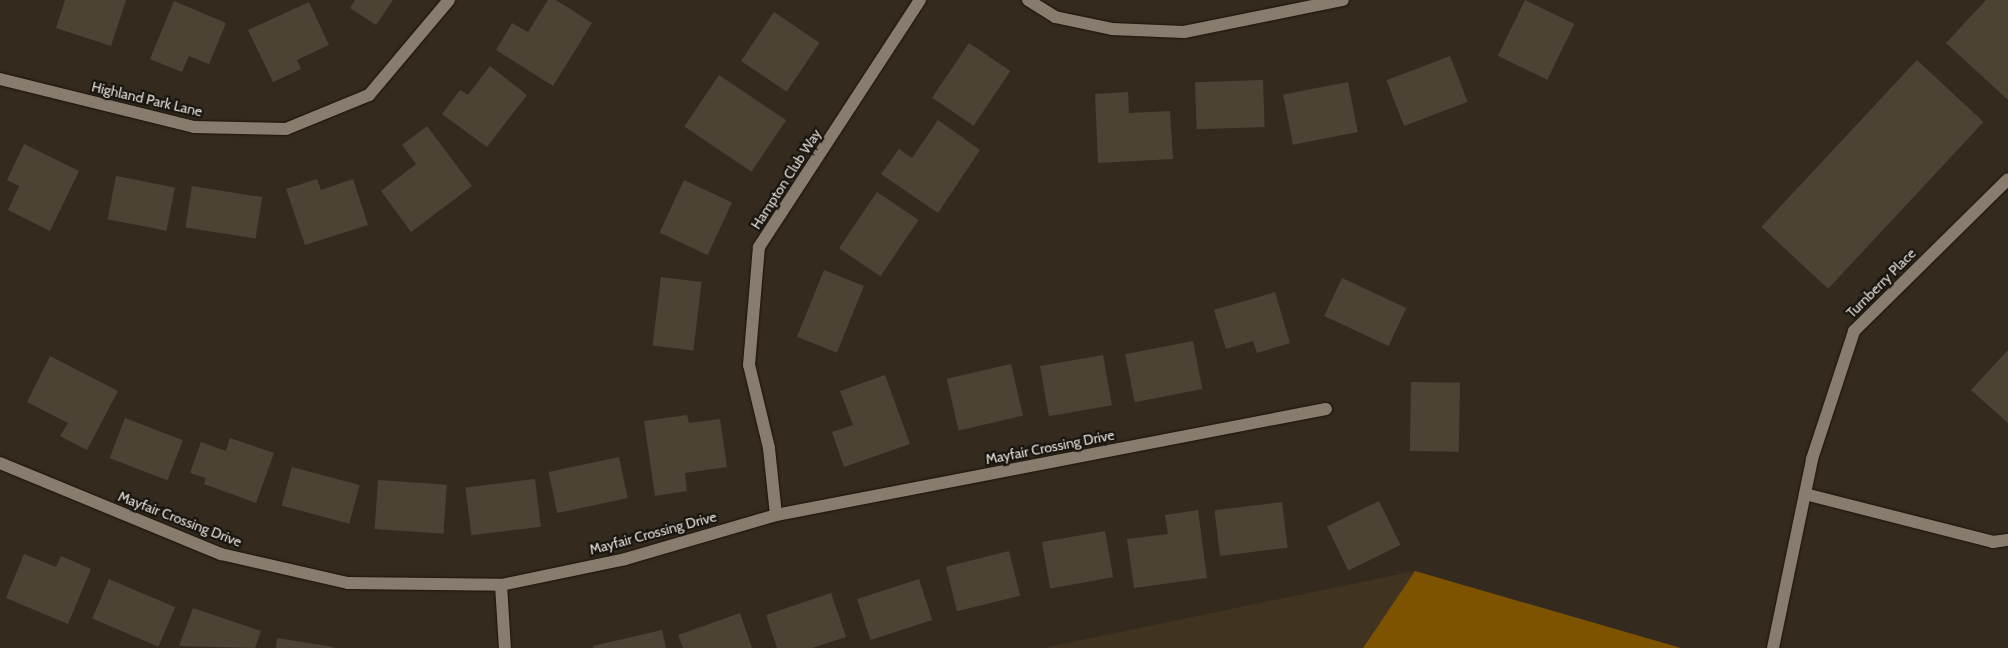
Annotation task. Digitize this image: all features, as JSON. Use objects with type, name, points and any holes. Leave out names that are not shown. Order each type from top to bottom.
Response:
[{"type":"street","name":"Highland Park Lane","points":[[0,79],[194,127],[286,129],[369,95],[449,0]]},
{"type":"street","name":"Hampton Club Way","points":[[776,515],[769,448],[749,365],[759,247],[920,0]]},
{"type":"street","points":[[1028,0],[1055,17],[1112,29],[1184,32],[1343,0]]},
{"type":"street","name":"Turnberry Place","points":[[1773,648],[1812,459],[1854,331],[2008,179]]},
{"type":"street","name":"Mayfair Crossing Drive","points":[[0,463],[221,554],[348,584],[500,585],[625,559],[776,515],[1326,409]]},
{"type":"street","points":[[1805,494],[1993,542],[2008,540]]},
{"type":"street","points":[[500,585],[506,648]]},
{"type":"shaded area","points":[[1415,571],[1363,648],[1043,648]]},
{"type":"shaded area","points":[[1415,571],[1681,648],[1363,648]]},
{"type":"building","points":[[65,0],[126,0],[111,46],[56,28]]},
{"type":"building","points":[[355,0],[393,0],[376,25],[350,8]]},
{"type":"building","points":[[548,0],[556,0],[592,23],[553,86],[496,50],[512,23],[528,32]]},
{"type":"building","points":[[1525,0],[1574,24],[1547,80],[1498,56]]},
{"type":"building","points":[[1986,0],[2008,0],[2008,100],[1946,43]]},
{"type":"building","points":[[174,1],[226,23],[209,64],[189,56],[182,72],[150,59]]},
{"type":"building","points":[[309,2],[329,45],[297,60],[301,69],[273,82],[248,30]]},
{"type":"building","points":[[774,12],[820,43],[787,92],[741,61]]},
{"type":"building","points":[[969,43],[1010,71],[974,126],[932,98]]},
{"type":"building","points":[[1450,56],[1468,102],[1404,126],[1387,80]]},
{"type":"building","points":[[1917,60],[1984,122],[1828,289],[1762,227]]},
{"type":"building","points":[[490,66],[527,95],[487,147],[442,114],[460,90],[468,95]]},
{"type":"building","points":[[719,75],[786,120],[751,172],[684,126]]},
{"type":"building","points":[[1263,80],[1265,127],[1197,129],[1195,82]]},
{"type":"building","points":[[1348,82],[1358,132],[1293,145],[1283,95]]},
{"type":"building","points":[[1128,92],[1129,113],[1170,111],[1173,159],[1098,163],[1095,94]]},
{"type":"building","points":[[938,120],[980,150],[938,213],[881,174],[899,149],[912,158]]},
{"type":"building","points":[[427,126],[472,186],[411,232],[381,191],[416,164],[402,145]]},
{"type":"building","points":[[24,144],[79,171],[50,231],[8,210],[19,186],[7,180]]},
{"type":"building","points":[[116,176],[175,187],[167,231],[108,219]]},
{"type":"building","points":[[317,179],[321,190],[353,179],[368,225],[305,245],[286,189]]},
{"type":"building","points":[[684,180],[732,202],[708,255],[659,233]]},
{"type":"building","points":[[192,186],[262,197],[256,239],[185,227]]},
{"type":"building","points":[[877,192],[918,220],[880,276],[839,248]]},
{"type":"building","points":[[824,270],[864,286],[837,353],[797,337]]},
{"type":"building","points":[[661,277],[702,282],[693,350],[653,345]]},
{"type":"building","points":[[1342,278],[1406,308],[1389,346],[1324,316]]},
{"type":"building","points":[[1275,292],[1290,343],[1257,353],[1253,341],[1226,349],[1214,310]]},
{"type":"building","points":[[1193,341],[1202,389],[1135,402],[1125,354]]},
{"type":"building","points":[[2008,350],[2008,423],[1971,390]]},
{"type":"building","points":[[1103,355],[1112,405],[1049,416],[1040,366]]},
{"type":"building","points":[[50,356],[118,391],[87,450],[60,436],[68,423],[27,402]]},
{"type":"building","points":[[1011,364],[1023,416],[959,430],[947,379]]},
{"type":"building","points":[[885,375],[910,444],[844,467],[832,432],[853,425],[840,391]]},
{"type":"building","points":[[1411,382],[1460,383],[1459,452],[1410,451]]},
{"type":"building","points":[[687,415],[689,423],[720,419],[727,467],[685,473],[687,491],[655,496],[644,421]]},
{"type":"building","points":[[125,418],[183,440],[167,480],[110,458]]},
{"type":"building","points":[[230,438],[274,453],[256,503],[204,484],[206,478],[190,473],[201,442],[226,451]]},
{"type":"building","points":[[619,457],[628,498],[557,513],[549,472]]},
{"type":"building","points":[[292,467],[360,485],[349,524],[282,506]]},
{"type":"building","points":[[535,479],[541,527],[471,535],[466,488]]},
{"type":"building","points":[[378,480],[447,485],[443,534],[375,529]]},
{"type":"building","points":[[1379,501],[1400,545],[1348,570],[1327,526]]},
{"type":"building","points":[[1282,502],[1288,548],[1220,556],[1215,510]]},
{"type":"building","points":[[1198,510],[1207,578],[1134,588],[1127,539],[1168,534],[1165,515]]},
{"type":"building","points":[[1105,531],[1113,577],[1050,588],[1042,542]]},
{"type":"building","points":[[1009,551],[1020,596],[957,611],[946,567]]},
{"type":"building","points":[[24,554],[56,567],[61,556],[91,569],[68,624],[6,598]]},
{"type":"building","points":[[109,579],[175,607],[158,647],[92,619]]},
{"type":"building","points":[[919,579],[932,620],[870,640],[857,599]]},
{"type":"building","points":[[831,593],[846,637],[812,648],[777,648],[766,615]]},
{"type":"building","points":[[193,608],[261,631],[255,648],[179,646]]},
{"type":"building","points":[[740,613],[752,648],[683,648],[678,635]]},
{"type":"building","points":[[662,630],[666,648],[594,648],[593,646]]},
{"type":"building","points":[[277,638],[333,647],[333,648],[276,648]]}]
